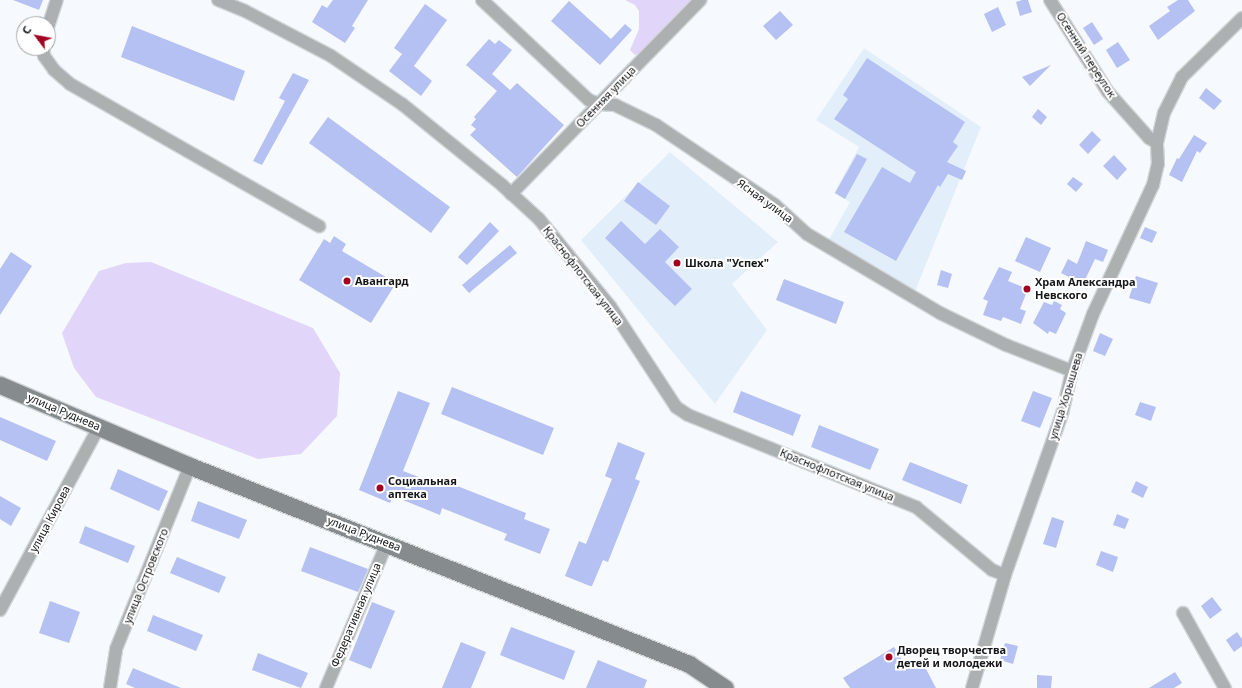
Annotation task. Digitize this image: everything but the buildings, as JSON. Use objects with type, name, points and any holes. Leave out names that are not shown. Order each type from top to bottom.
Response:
[{"type":"main road","name":"улица Руднева","points":[[0,385],[190,466],[690,664],[725,688]]},
{"type":"street","points":[[52,16],[57,0]]},
{"type":"street","name":"Краснофлотская улица","points":[[218,0],[246,11],[330,56],[402,104],[446,138],[511,194],[538,219],[610,306],[676,407],[688,415],[916,507],[992,570],[1005,575]]},
{"type":"street","name":"Ясная улица","points":[[482,0],[566,76],[580,92],[599,104],[615,105],[656,125],[775,205],[808,234],[940,313],[1006,345],[1072,371]]},
{"type":"street","name":"Осенняя улица","points":[[511,194],[700,0]]},
{"type":"street","name":"Осенний переулок","points":[[1050,0],[1108,92],[1148,138],[1157,143]]},
{"type":"street","name":"улица Хорышева","points":[[972,688],[1005,575],[1062,414],[1072,371],[1093,314],[1152,190],[1158,164],[1157,143],[1164,113],[1182,77],[1242,18]]},
{"type":"street","points":[[45,56],[47,61],[70,84],[319,226]]},
{"type":"street","name":"улица Кирова","points":[[0,610],[99,427]]},
{"type":"street","name":"улица Островского","points":[[110,688],[116,649],[190,466]]},
{"type":"street","name":"Федеративная улица","points":[[326,688],[387,543]]},
{"type":"street","points":[[1183,613],[1225,688]]},
{"type":"shaded area","points":[[625,0],[692,0],[645,50],[635,55],[630,50],[639,29],[639,11],[635,5]]},
{"type":"shaded area","points":[[864,48],[981,127],[914,294],[827,243],[850,202],[834,193],[859,147],[816,120]]},
{"type":"shaded area","name":"Школа \"Успех\"","points":[[670,152],[778,242],[732,284],[767,330],[715,404],[581,240]]},
{"type":"shaded area","points":[[151,262],[313,328],[340,373],[337,416],[301,454],[258,459],[96,397],[74,368],[62,333],[99,271],[126,263]]},
{"type":"place","name":"Школа \"Успех\"","points":[[677,263]]},
{"type":"place","name":"Авангард","points":[[347,281]]},
{"type":"place","name":"Храм Александра Невского","points":[[1027,289]]},
{"type":"place","name":"Социальная аптека","points":[[380,488]]},
{"type":"place","name":"Дворец творчества детей и молодежи","points":[[889,657]]}]
